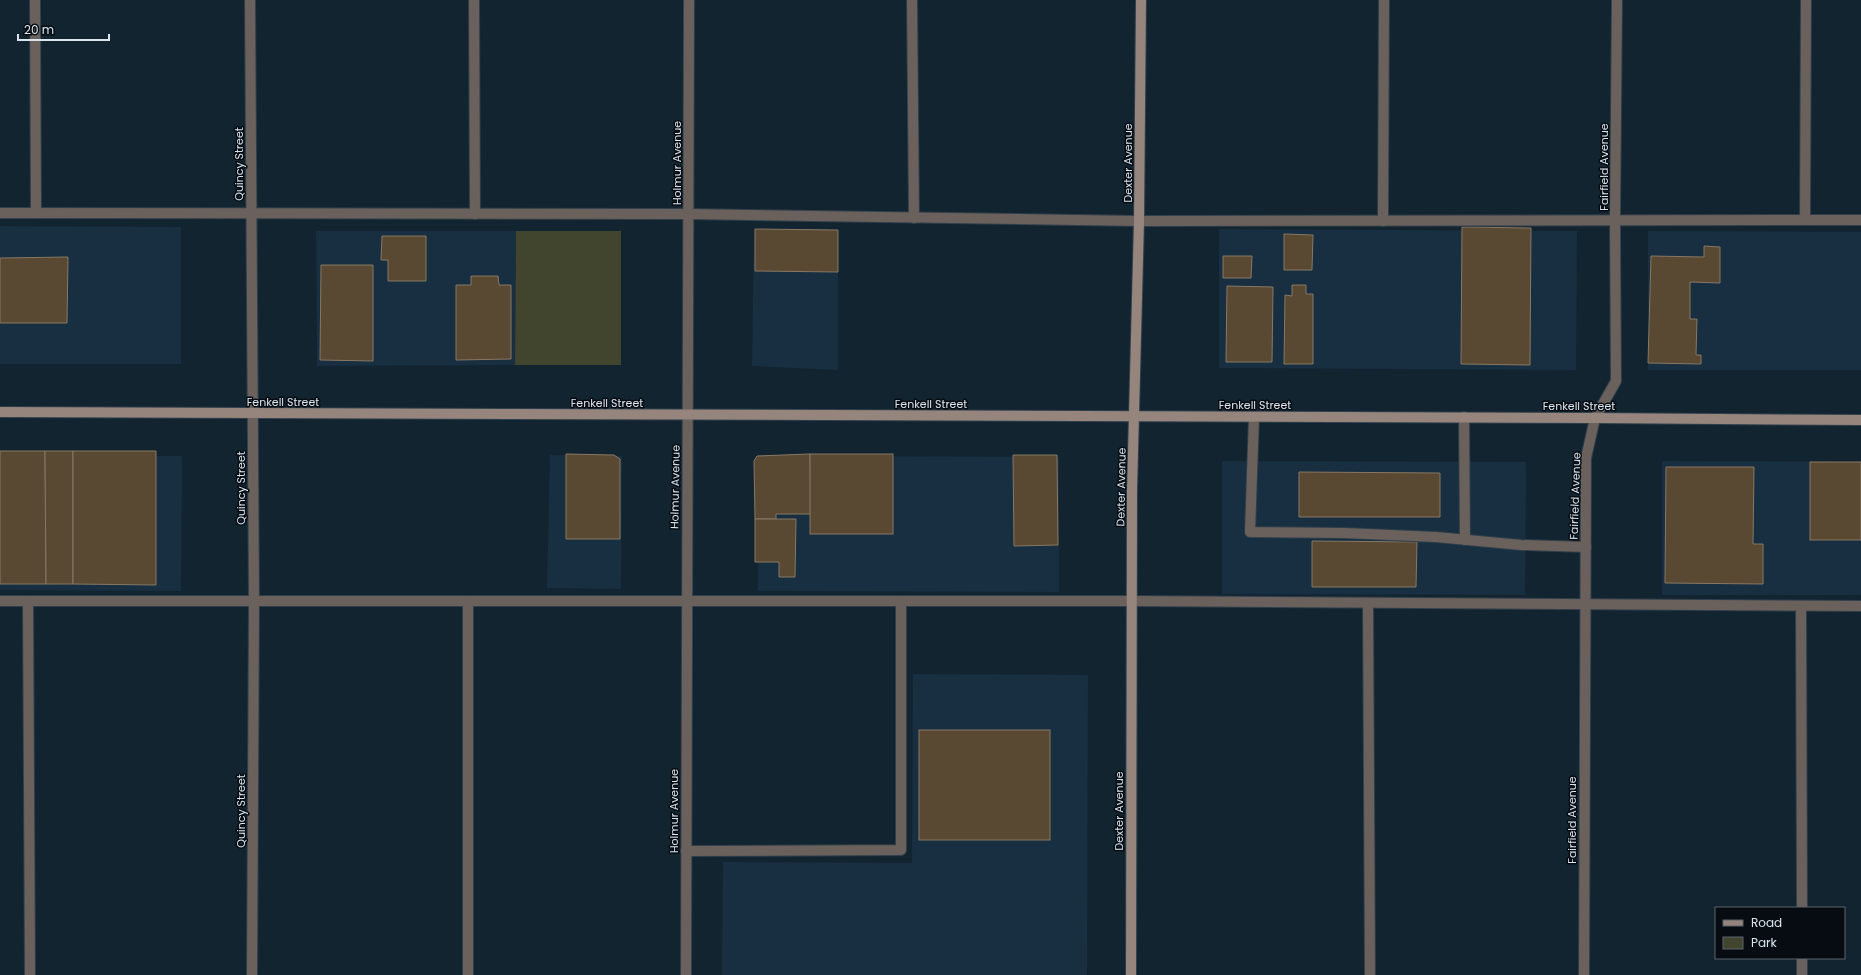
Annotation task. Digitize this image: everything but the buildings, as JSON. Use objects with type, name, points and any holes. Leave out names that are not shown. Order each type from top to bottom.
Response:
[{"type":"street","points":[[35,0],[36,213]]},
{"type":"street","name":"Quincy Street","points":[[250,0],[254,601],[252,975]]},
{"type":"street","points":[[474,0],[475,214]]},
{"type":"street","name":"Holmur Avenue","points":[[686,975],[689,0]]},
{"type":"street","points":[[912,0],[914,218]]},
{"type":"street","name":"Dexter Avenue","points":[[1131,975],[1132,491],[1139,221],[1141,0]]},
{"type":"street","points":[[1383,220],[1384,0]]},
{"type":"street","name":"Fairfield Avenue","points":[[1584,975],[1586,458],[1595,418],[1616,381],[1615,220],[1617,0]]},
{"type":"street","points":[[1805,220],[1806,0]]},
{"type":"street","points":[[0,213],[689,214],[1139,221],[1861,220]]},
{"type":"street","name":"Fenkell Street","points":[[0,412],[1464,417],[1861,420]]},
{"type":"street","points":[[1254,417],[1250,532],[1344,533],[1436,537],[1521,545],[1586,547]]},
{"type":"street","points":[[1464,417],[1464,540]]},
{"type":"street","points":[[0,601],[1132,601],[1861,606]]},
{"type":"street","points":[[28,601],[30,975]]},
{"type":"street","points":[[468,601],[468,975]]},
{"type":"street","points":[[686,851],[901,850],[901,601]]},
{"type":"street","points":[[1368,603],[1370,975]]},
{"type":"street","points":[[1801,606],[1802,907]]},
{"type":"street","points":[[1802,959],[1802,975]]},
{"type":"shaded area","points":[[0,226],[181,227],[181,364],[0,364]]},
{"type":"shaded area","points":[[1219,229],[1577,231],[1576,370],[1219,368]]},
{"type":"shaded area","points":[[838,230],[838,370],[752,366],[754,231]]},
{"type":"shaded area","points":[[316,231],[516,231],[515,365],[317,366]]},
{"type":"shaded area","points":[[1648,231],[1861,232],[1861,370],[1648,370]]},
{"type":"shaded area","points":[[0,455],[182,456],[181,591],[0,590]]},
{"type":"shaded area","points":[[550,455],[622,456],[621,589],[547,588]]},
{"type":"shaded area","points":[[759,456],[1059,457],[1059,592],[758,591]]},
{"type":"shaded area","points":[[1222,461],[1526,462],[1525,595],[1222,594]]},
{"type":"shaded area","points":[[1662,461],[1861,462],[1861,595],[1662,595]]},
{"type":"shaded area","points":[[913,674],[1088,675],[1087,975],[722,975],[723,862],[912,863]]},
{"type":"green space","points":[[516,231],[621,231],[621,365],[515,365]]}]
